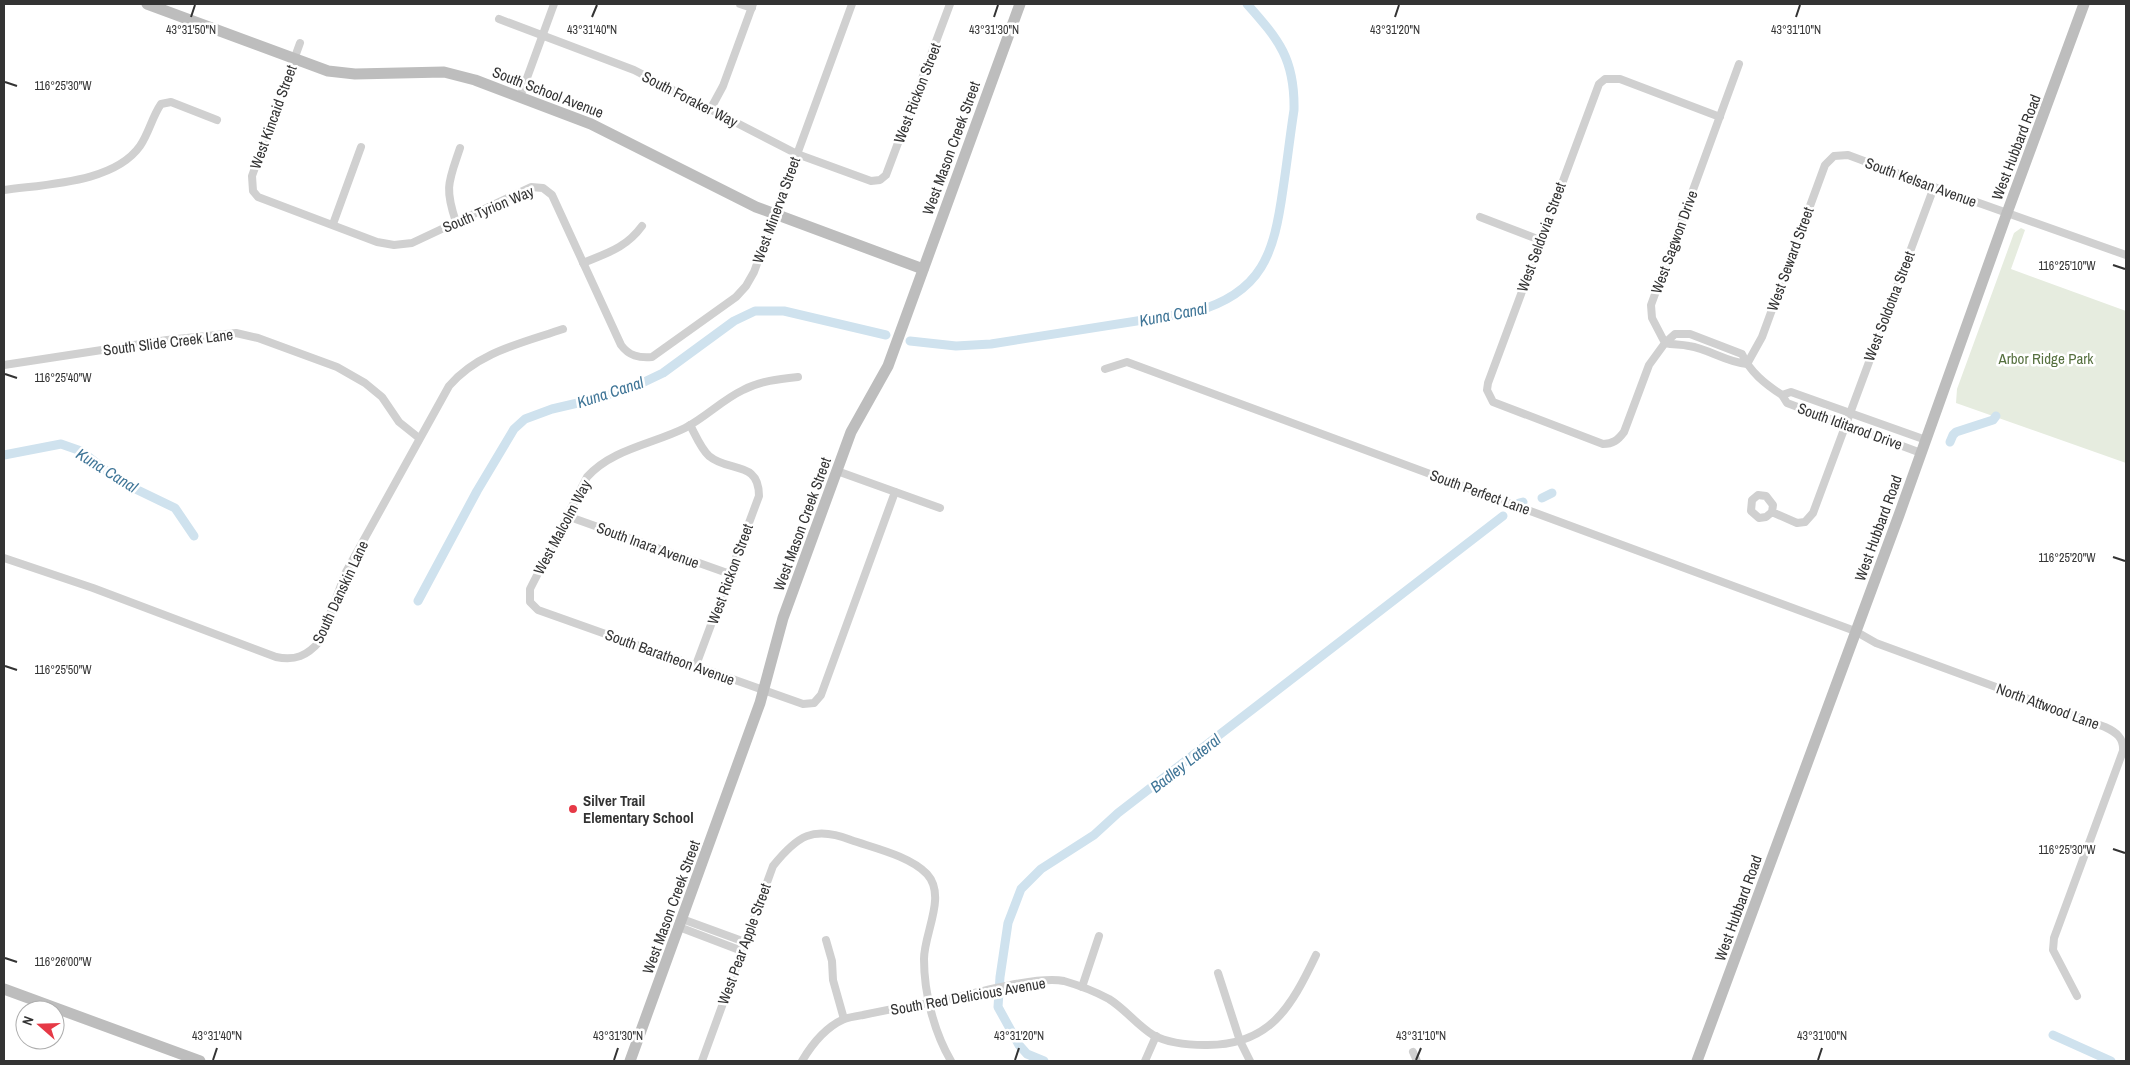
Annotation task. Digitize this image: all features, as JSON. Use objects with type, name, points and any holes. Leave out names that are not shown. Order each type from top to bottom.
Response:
[{"type":"street","name":"South School Avenue","points":[[147,4],[328,71],[342,73],[444,72],[475,80],[609,132],[713,186],[775,214],[923,269]]},
{"type":"street","points":[[520,97],[554,4]]},
{"type":"street","points":[[710,110],[723,86],[752,6],[740,4]]},
{"type":"street","name":"West Minerva Street","points":[[633,356],[652,358],[736,297],[746,286],[754,272],[852,4]]},
{"type":"street","name":"West Rickon Street","points":[[880,180],[886,175],[950,4]]},
{"type":"street","name":"West Mason Creek Street","points":[[630,1061],[764,690],[783,618],[851,432],[888,366],[1020,4]]},
{"type":"street","name":"West Hubbard Road","points":[[1697,1061],[1926,440],[2084,4]]},
{"type":"street","name":"South Foraker Way","points":[[499,19],[634,70],[797,154],[871,181],[880,180]]},
{"type":"street","name":"West Kincaid Street","points":[[253,191],[252,176],[300,43]]},
{"type":"street","name":"West Sagwon Drive","points":[[1665,343],[1652,318],[1651,305],[1740,64]]},
{"type":"street","name":"West Seldovia Street","points":[[1665,343],[1649,365],[1624,432],[1615,442],[1603,444],[1594,441],[1498,406],[1489,398],[1488,383],[1598,84],[1604,79],[1620,79],[1720,117]]},
{"type":"street","points":[[4,190],[85,178],[114,169],[129,158],[140,146],[153,115],[161,104],[171,102],[217,120]]},
{"type":"street","points":[[333,224],[361,147]]},
{"type":"street","points":[[456,222],[448,191],[448,181],[460,148]]},
{"type":"street","name":"South Kelsan Avenue","points":[[1834,156],[1848,155],[2126,255]]},
{"type":"street","name":"West Seward Street","points":[[1747,364],[1762,338],[1824,165],[1834,156]]},
{"type":"street","name":"South Tyrion Way","points":[[253,191],[263,199],[377,242],[394,245],[412,242],[531,187],[543,188],[552,195],[621,345],[626,352],[633,356]]},
{"type":"street","name":"West Soldotna Street","points":[[1772,512],[1797,523],[1805,522],[1813,513],[1844,424],[1934,187]]},
{"type":"street","points":[[1480,217],[1540,240]]},
{"type":"street","points":[[584,263],[625,245],[642,226]]},
{"type":"street","name":"South Danskin Lane","points":[[4,558],[93,588],[276,657],[288,660],[302,657],[320,642],[346,572],[443,394],[469,366],[484,356],[563,329]]},
{"type":"street","name":"South Slide Creek Lane","points":[[4,365],[192,336],[220,333],[246,334],[337,367],[351,374],[382,397],[399,422],[419,438]]},
{"type":"street","name":"South Iditarod Drive","points":[[1665,343],[1675,334],[1690,334],[1742,354],[1747,364],[1762,381],[1782,395],[1787,403],[1921,453]]},
{"type":"street","points":[[1665,343],[1688,346],[1736,363],[1747,364]]},
{"type":"street","name":"South Perfect Lane","points":[[1105,369],[1127,362],[1855,631]]},
{"type":"street","name":"West Malcolm Way","points":[[530,602],[530,589],[587,477],[597,467],[609,459],[690,425],[742,390],[764,382],[798,376]]},
{"type":"street","name":"South Iditarod Drive","points":[[1782,395],[1790,392],[1926,440]]},
{"type":"street","name":"West Rickon Street","points":[[690,425],[707,455],[752,473],[759,482],[759,496],[696,665]]},
{"type":"street","points":[[837,471],[940,508]]},
{"type":"street","name":"South Baratheon Avenue","points":[[530,602],[538,610],[803,704],[814,703],[822,695],[895,492]]},
{"type":"street","name":"South Inara Avenue","points":[[567,516],[730,574]]},
{"type":"street","name":"North Attwood Lane","points":[[1855,631],[1876,643],[2105,726],[2115,732],[2124,743],[2119,764],[2054,938],[2053,950],[2077,996]]},
{"type":"street","name":"West Pear Apple Street","points":[[702,1061],[773,866],[787,848],[802,836],[838,835],[914,863],[928,876],[934,887],[935,903],[924,958],[930,1003]]},
{"type":"street","points":[[681,923],[745,942]]},
{"type":"street","points":[[681,923],[742,951]]},
{"type":"street","points":[[1082,987],[1099,936]]},
{"type":"street","points":[[826,940],[832,961],[833,980],[844,1019]]},
{"type":"street","name":"South Red Delicious Avenue","points":[[802,1061],[809,1049],[824,1033],[844,1019],[891,1008],[930,1003],[1034,982],[1062,981],[1082,987],[1110,1000],[1136,1023],[1156,1036],[1193,1045],[1218,1045],[1240,1041],[1264,1030],[1283,1012],[1299,991],[1316,955]]},
{"type":"street","points":[[1218,974],[1240,1041],[1250,1061]]},
{"type":"street","points":[[4,989],[200,1061]]},
{"type":"street","points":[[930,1003],[941,1045],[951,1061]]},
{"type":"street","points":[[1145,1061],[1156,1036]]},
{"type":"street","points":[[1413,1052],[1417,1061]]},
{"type":"green space","name":"Arbor Ridge Park","points":[[2021,228],[2025,230],[2011,269],[2126,311],[2126,463],[1956,403],[1957,389],[2014,233]]},
{"type":"waterway","name":"Kuna Canal","points":[[910,341],[956,346],[991,344],[1194,312],[1217,304],[1236,294],[1250,282],[1261,267],[1275,233],[1294,110],[1294,92],[1292,77],[1283,51],[1247,4]]},
{"type":"waterway","name":"Kuna Canal","points":[[418,601],[477,491],[514,429],[525,419],[552,409],[595,399],[640,384],[663,373],[734,321],[755,311],[784,311],[886,335]]},
{"type":"waterway","name":"Badley Lateral","points":[[1950,442],[1956,432],[1993,420],[1996,416]]},
{"type":"waterway","name":"Kuna Canal","points":[[4,455],[61,444],[81,451],[121,482],[175,508],[194,536]]},
{"type":"waterway","name":"Badley Lateral","points":[[1542,498],[1552,493]]},
{"type":"waterway","name":"Badley Lateral","points":[[1519,503],[1523,502]]},
{"type":"waterway","name":"Badley Lateral","points":[[1044,1061],[1027,1054],[1019,1045],[998,1007],[1000,977],[1008,923],[1021,889],[1041,869],[1094,835],[1118,813],[1503,516]]},
{"type":"waterway","points":[[2053,1035],[2111,1061]]},
{"type":"place","name":"Silver Trail Elementary School","points":[[573,809]]}]
